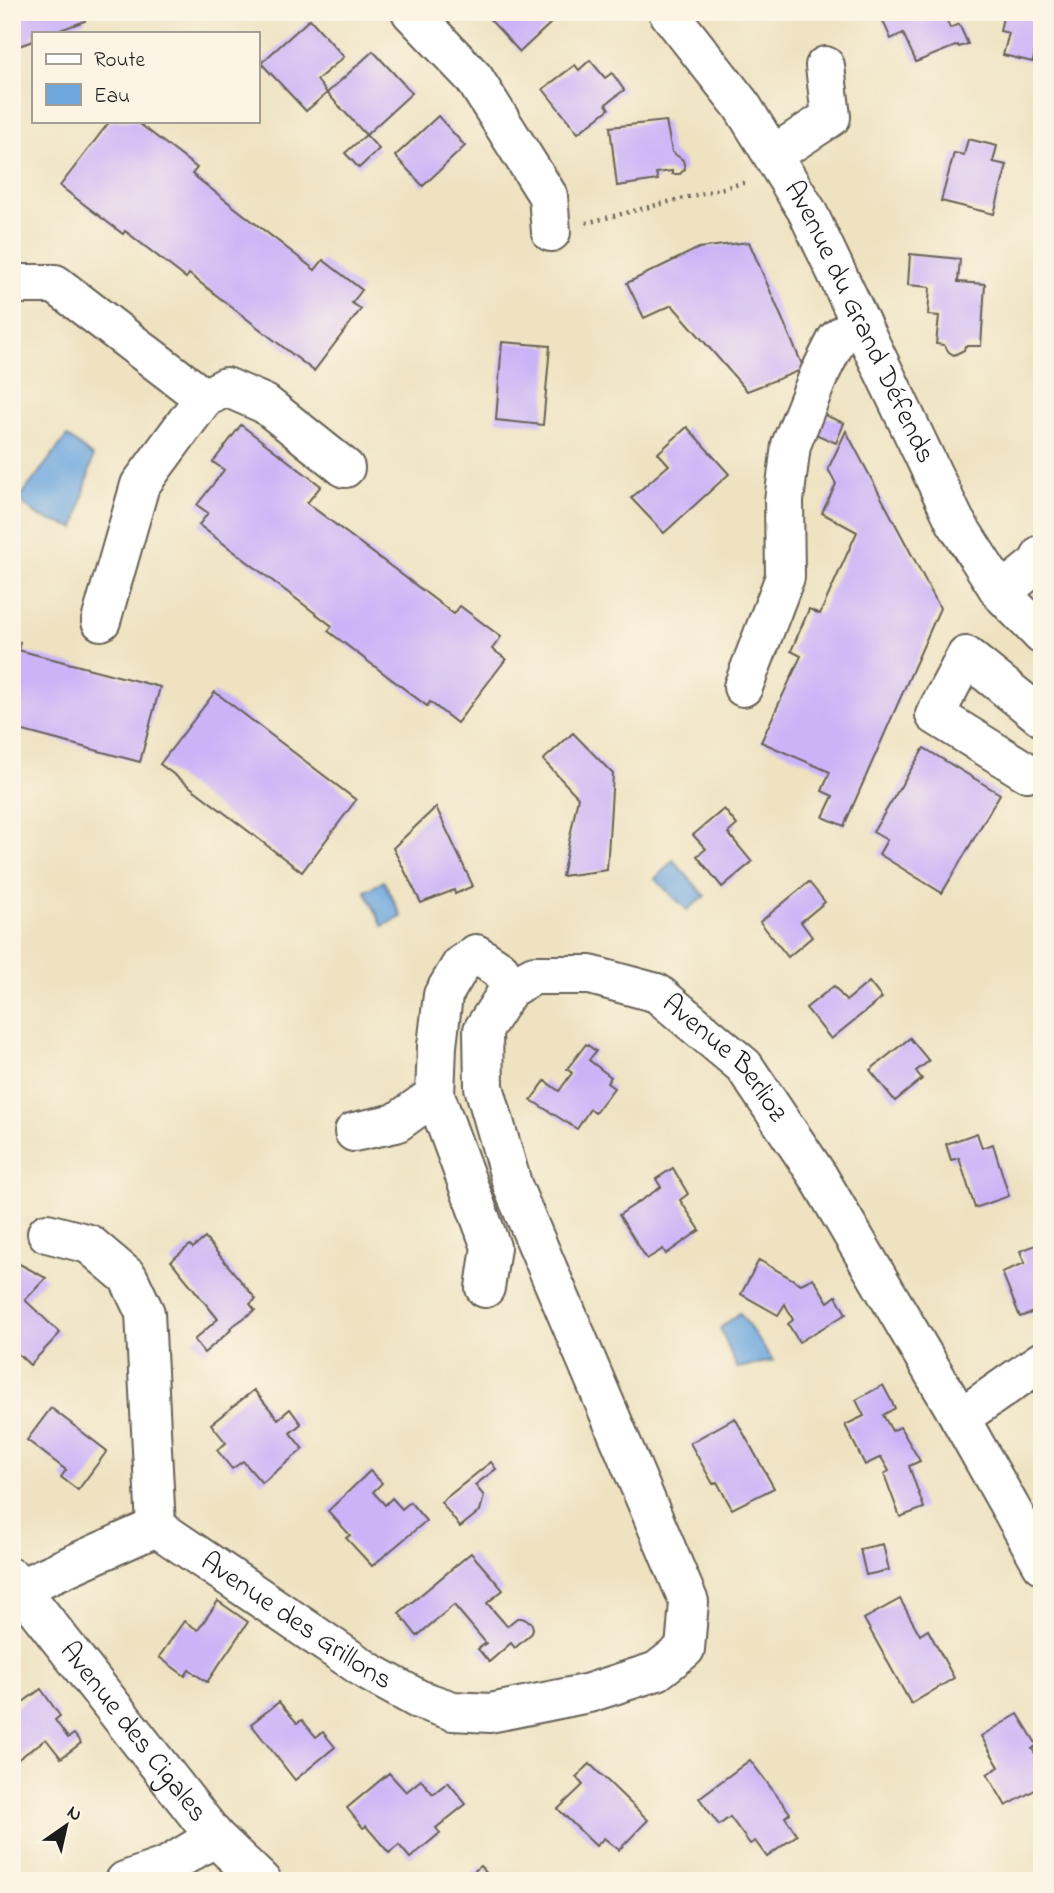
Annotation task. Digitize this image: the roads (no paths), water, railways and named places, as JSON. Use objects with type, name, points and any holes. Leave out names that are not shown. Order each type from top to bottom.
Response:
[{"type":"street","points":[[411,12],[474,78],[548,196],[551,232]]},
{"type":"street","name":"Avenue du Grand Défends","points":[[668,12],[741,106],[779,164],[807,211],[955,521],[1001,593],[1042,635]]},
{"type":"street","points":[[779,164],[831,117],[825,66]]},
{"type":"street","points":[[12,284],[55,284],[204,398]]},
{"type":"street","points":[[743,687],[785,577],[784,501],[791,445],[836,340],[860,322]]},
{"type":"street","points":[[101,621],[139,485],[204,398],[226,387],[265,404],[345,468]]},
{"type":"street","points":[[1001,593],[1038,563],[1042,554]]},
{"type":"street","points":[[1029,769],[935,715],[966,656],[1042,717]]},
{"type":"street","points":[[485,1288],[491,1247],[435,1095],[437,1046],[443,995],[461,965],[476,954],[500,970],[510,988]]},
{"type":"street","name":"Avenue Berlioz","points":[[510,988],[534,975],[590,975],[657,993],[744,1066],[818,1176],[1042,1564]]},
{"type":"street","name":"Avenue des Grillons","points":[[156,1527],[369,1672],[418,1699],[453,1711],[490,1713],[589,1693],[657,1671],[685,1649],[689,1602],[513,1187],[484,1087],[483,1030],[510,988]]},
{"type":"street","points":[[354,1132],[396,1123],[435,1095]]},
{"type":"street","points":[[16,1583],[156,1527],[145,1313],[128,1277],[89,1244],[47,1233]]},
{"type":"street","points":[[960,1418],[1042,1361]]},
{"type":"street","name":"Avenue des Cigales","points":[[16,1583],[215,1837],[261,1881]]},
{"type":"street","points":[[125,1881],[167,1866],[215,1837]]},
{"type":"water","points":[[67,436],[93,457],[75,528],[40,517],[18,500]]},
{"type":"water","points":[[673,860],[705,896],[687,910],[655,879]]},
{"type":"water","points":[[384,881],[402,917],[383,926],[365,891]]},
{"type":"water","points":[[740,1313],[773,1361],[737,1368],[720,1328]]}]
